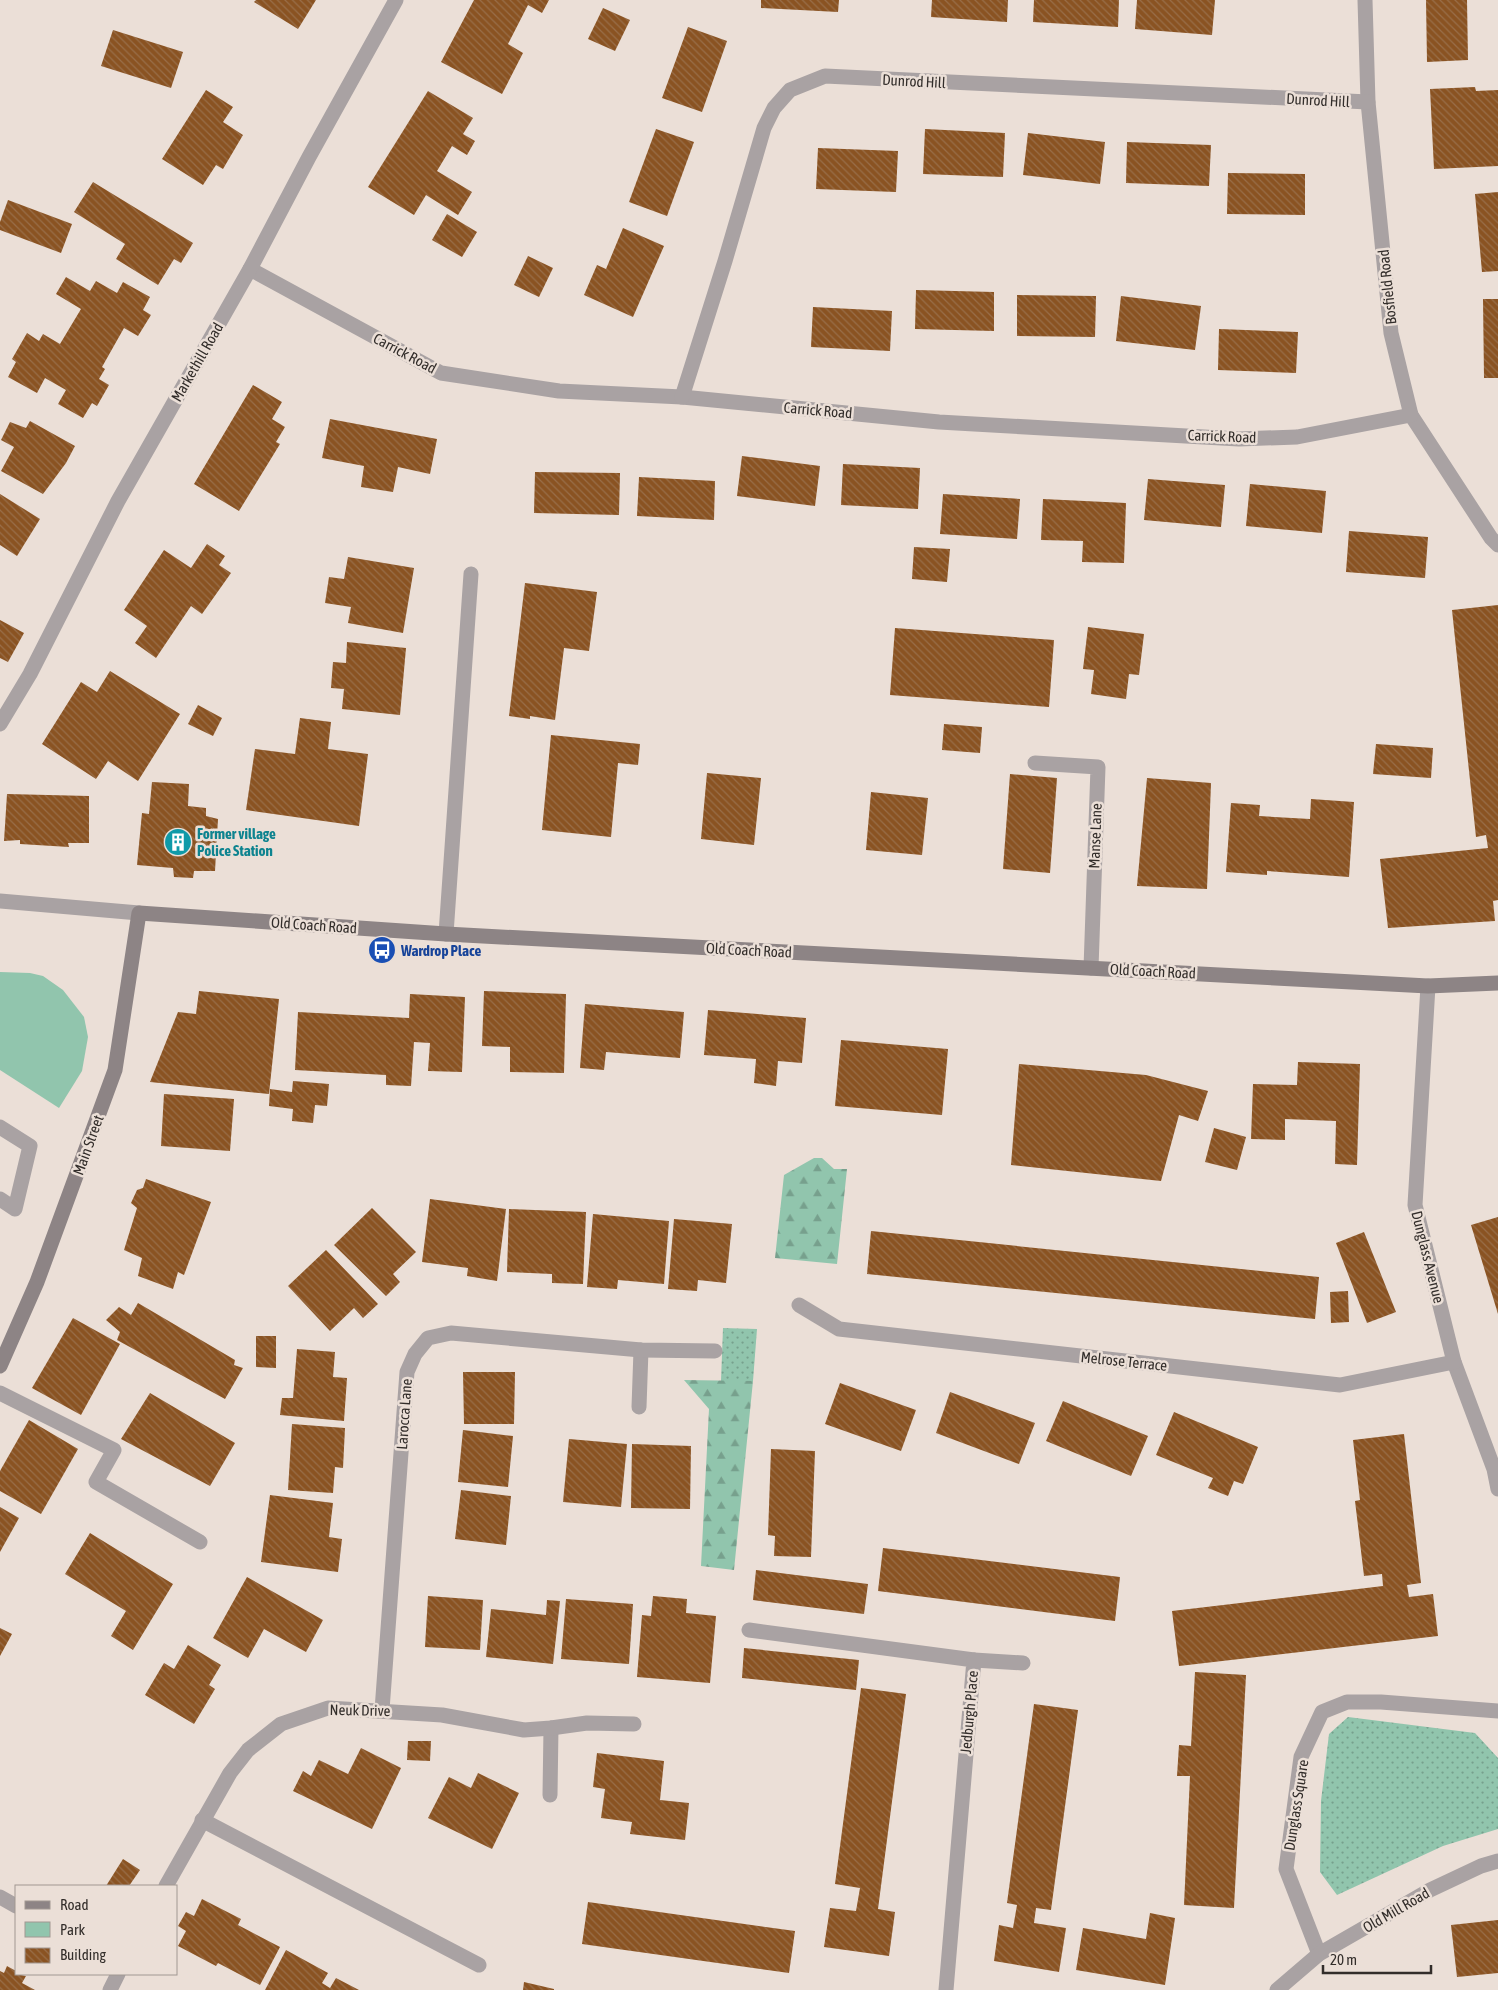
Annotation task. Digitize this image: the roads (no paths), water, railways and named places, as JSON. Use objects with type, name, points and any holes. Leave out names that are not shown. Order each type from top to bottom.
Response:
[{"type":"street","name":"Markethill Road","points":[[0,724],[30,674],[118,501],[250,269],[396,0]]},
{"type":"street","name":"Bosfield Road","points":[[1365,0],[1368,102],[1392,333],[1411,415],[1460,493],[1491,538],[1498,545]]},
{"type":"street","name":"Dunrod Hill","points":[[682,397],[764,128],[774,108],[790,90],[825,76],[1368,102]]},
{"type":"street","name":"Carrick Road","points":[[250,269],[441,373],[559,391],[682,397],[939,422],[1239,438],[1297,437],[1411,415]]},
{"type":"street","points":[[446,934],[471,574]]},
{"type":"street","name":"Manse Lane","points":[[1035,762],[1098,767],[1091,968]]},
{"type":"street","name":"Old Coach Road","points":[[0,902],[446,934],[1428,986],[1498,983]]},
{"type":"street","name":"Main Street","points":[[0,1366],[37,1282],[115,1070],[139,913]]},
{"type":"street","name":"Dunglass Avenue","points":[[1428,986],[1415,1205],[1454,1362],[1496,1468],[1498,1489]]},
{"type":"street","points":[[0,1127],[30,1146],[15,1209],[0,1199]]},
{"type":"street","name":"Melrose Terrace","points":[[799,1305],[839,1329],[1340,1385],[1454,1362]]},
{"type":"street","name":"Larocca Lane","points":[[382,1710],[408,1372],[415,1354],[428,1338],[451,1334],[641,1350],[715,1351]]},
{"type":"street","points":[[639,1407],[641,1350]]},
{"type":"street","points":[[0,1393],[114,1450],[96,1482],[200,1542]]},
{"type":"street","name":"Jedburgh Place","points":[[749,1630],[974,1660],[946,1990]]},
{"type":"street","points":[[974,1660],[1023,1663]]},
{"type":"street","name":"Dunglass Square","points":[[1319,1954],[1286,1869],[1302,1757],[1322,1712],[1348,1702],[1381,1702],[1498,1711]]},
{"type":"street","name":"Neuk Drive","points":[[167,1885],[230,1773],[248,1750],[281,1724],[328,1708],[442,1715],[524,1730],[587,1723],[634,1724]]},
{"type":"street","points":[[550,1795],[551,1728]]},
{"type":"street","points":[[202,1820],[479,1965]]},
{"type":"street","name":"Old Mill Road","points":[[1277,1990],[1319,1954],[1430,1890],[1480,1866],[1498,1861]]},
{"type":"street","points":[[0,1898],[15,1906]]},
{"type":"street","points":[[110,1990],[118,1975]]},
{"type":"place","name":"Former village Police Station","points":[[178,842]]},
{"type":"place","name":"Wardrop Place","points":[[382,950]]}]
